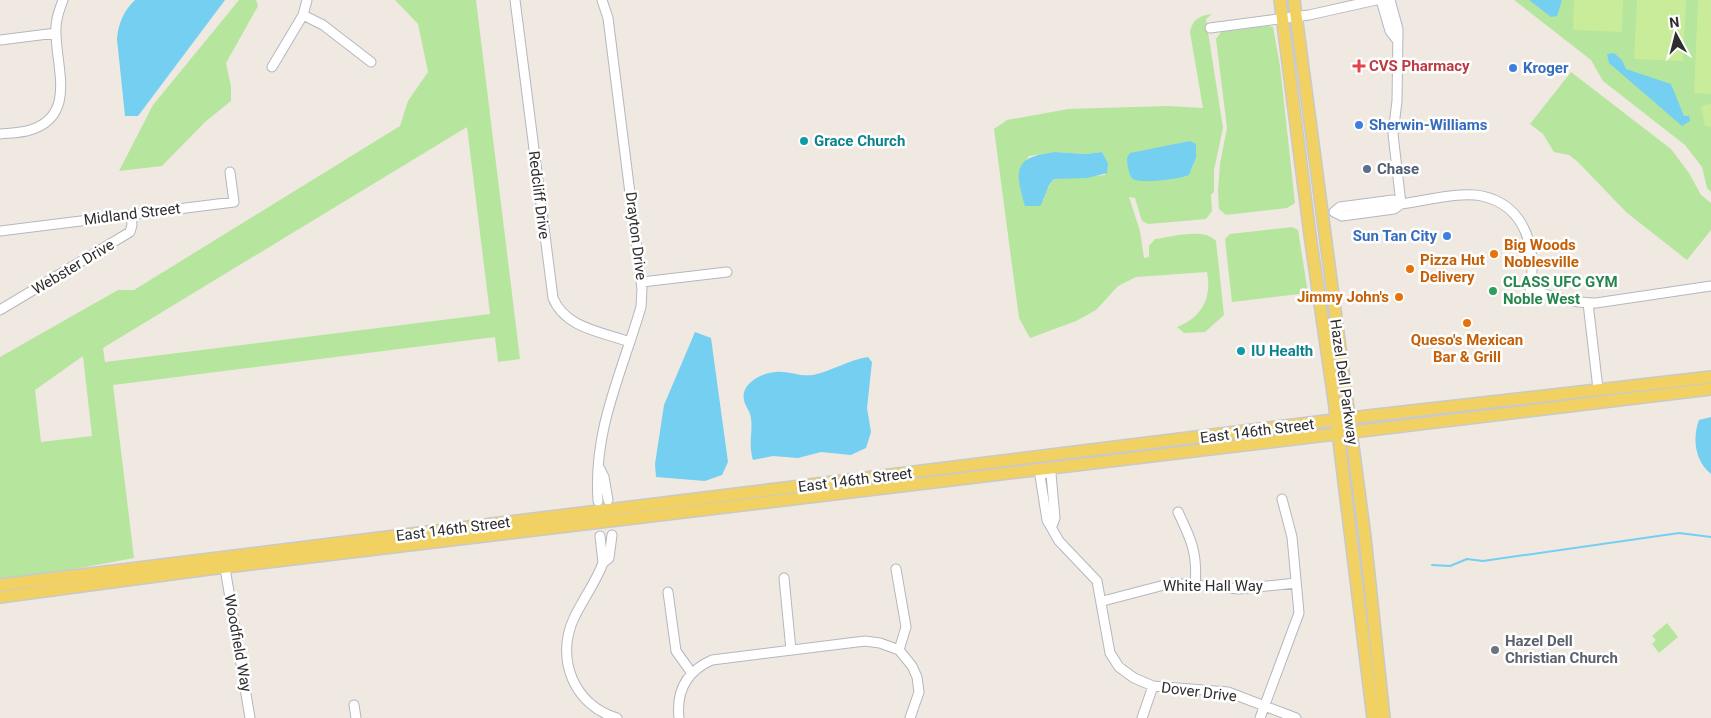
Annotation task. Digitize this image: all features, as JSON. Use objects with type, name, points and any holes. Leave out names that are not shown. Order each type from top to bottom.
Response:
[{"type":"main road","name":"Hazel Dell Parkway","points":[[1280,0],[1373,718]]},
{"type":"main road","name":"Hazel Dell Parkway","points":[[1294,0],[1365,537],[1384,718]]},
{"type":"main road","name":"East 146th Street","points":[[0,597],[1044,466],[1350,418],[1711,377]]},
{"type":"main road","name":"East 146th Street","points":[[0,585],[207,558],[1337,434],[1711,389]]},
{"type":"street","points":[[0,134],[31,130],[44,123],[54,113],[60,102],[62,89],[56,17],[64,0]]},
{"type":"street","points":[[272,66],[303,15],[307,0]]},
{"type":"street","name":"Redcliff Drive","points":[[515,0],[553,298],[560,310],[573,322],[630,342]]},
{"type":"street","name":"Drayton Drive","points":[[602,0],[608,18],[642,282],[641,307],[603,426],[600,469],[596,478],[603,501]]},
{"type":"street","points":[[1210,28],[1296,17],[1347,8],[1376,0]]},
{"type":"street","points":[[1381,0],[1390,31],[1397,40]]},
{"type":"street","points":[[1390,0],[1398,29],[1397,101],[1393,134],[1401,204]]},
{"type":"street","points":[[303,15],[323,25],[371,62]]},
{"type":"street","points":[[0,40],[56,33]]},
{"type":"street","name":"Midland Street","points":[[0,231],[234,202],[230,172]]},
{"type":"street","points":[[1401,204],[1393,200],[1340,207],[1334,212],[1342,216],[1394,209],[1401,204],[1462,196],[1482,196],[1494,201],[1514,214],[1522,224],[1532,254],[1530,289],[1548,296],[1588,303],[1711,286]]},
{"type":"street","name":"Webster Drive","points":[[0,310],[130,232],[132,225],[131,215]]},
{"type":"street","points":[[642,282],[726,272]]},
{"type":"street","points":[[1588,303],[1598,389]]},
{"type":"street","name":"Dover Drive","points":[[1044,466],[1051,474],[1055,518],[1052,526],[1059,540],[1092,574],[1099,586],[1109,646],[1114,660],[1125,672],[1153,686],[1228,692],[1296,718]]},
{"type":"street","points":[[1260,718],[1299,617],[1292,537],[1282,499]]},
{"type":"street","points":[[1178,512],[1194,548],[1196,560],[1194,585]]},
{"type":"street","points":[[612,535],[609,558],[604,563],[573,619],[566,644],[573,681],[582,698],[593,708],[617,718]]},
{"type":"street","points":[[600,536],[604,563]]},
{"type":"street","name":"Woodfield Way","points":[[225,568],[250,718]]},
{"type":"street","points":[[896,570],[906,627],[899,650]]},
{"type":"street","points":[[784,578],[792,650]]},
{"type":"street","name":"White Hall Way","points":[[1103,601],[1172,583],[1239,589],[1296,583]]},
{"type":"street","points":[[668,592],[676,650],[691,672]]},
{"type":"street","points":[[676,718],[681,692],[691,672],[705,664],[722,658],[872,641],[899,650],[912,666],[918,685],[918,699],[910,718]]},
{"type":"street","points":[[1142,718],[1153,686]]},
{"type":"street","points":[[354,705],[356,718]]},
{"type":"green space","points":[[239,0],[256,0],[258,6],[226,63],[231,87],[231,101],[205,122],[162,166],[119,171],[153,105]]},
{"type":"green space","points":[[395,0],[476,0],[520,359],[498,362],[495,337],[113,385],[134,558],[59,572],[0,579],[0,357],[118,290],[134,290],[400,126],[408,101],[428,72],[418,24]],"holes":[[[467,127],[490,314],[105,362],[103,348]],[[83,356],[92,436],[41,442],[35,390]]]},
{"type":"green space","points":[[1514,0],[1711,0],[1711,192],[1707,188],[1702,167],[1685,145],[1603,81],[1591,60]]},
{"type":"green space","points":[[1574,0],[1623,0],[1622,32],[1573,30]]},
{"type":"green space","points":[[1637,0],[1686,0],[1683,61],[1634,59]]},
{"type":"green space","points":[[1698,0],[1711,0],[1711,94],[1694,93]]},
{"type":"green space","points":[[1212,14],[1206,19],[1223,128],[1214,170],[1214,192],[1211,195],[1212,211],[1206,219],[1148,224],[1142,221],[1135,198],[1129,197],[1140,231],[1144,258],[1149,257],[1149,246],[1155,239],[1178,235],[1204,234],[1216,241],[1224,315],[1205,332],[1184,333],[1177,327],[1193,318],[1203,306],[1208,290],[1207,272],[1136,277],[1118,286],[1096,310],[1076,321],[1030,338],[1019,318],[994,129],[1007,120],[1068,109],[1168,106],[1203,108],[1190,32],[1195,21]],"holes":[[[1190,141],[1196,158],[1189,175],[1137,153]],[[1055,152],[1085,154],[1102,152],[1108,163],[1105,175],[1054,179],[1043,195],[1044,200],[1022,197],[1019,172],[1029,156]]]},
{"type":"green space","points":[[1267,26],[1273,27],[1280,66],[1295,203],[1287,208],[1226,215],[1219,209],[1220,164],[1227,128],[1216,39],[1221,32]]},
{"type":"green space","points":[[1571,72],[1671,149],[1689,173],[1701,195],[1711,203],[1711,230],[1687,260],[1626,212],[1578,162],[1569,155],[1554,152],[1543,134],[1530,124]]},
{"type":"green space","points":[[1711,104],[1711,127],[1705,126],[1701,108],[1704,105]]},
{"type":"green space","points":[[1292,227],[1298,230],[1308,293],[1232,302],[1225,239],[1230,234]]},
{"type":"green space","points":[[1667,623],[1678,637],[1659,653],[1652,644],[1656,640],[1652,636]]},
{"type":"water","points":[[135,0],[225,0],[138,116],[125,116],[117,39],[122,18]]},
{"type":"water","points":[[1529,0],[1562,0],[1557,16],[1551,17]]},
{"type":"water","points":[[1614,53],[1622,60],[1626,69],[1671,84],[1684,116],[1689,116],[1690,121],[1682,126],[1609,63],[1607,54]]},
{"type":"water","points":[[1190,141],[1196,144],[1196,158],[1189,175],[1152,181],[1137,180],[1131,177],[1127,162],[1130,153]]},
{"type":"water","points":[[1055,152],[1085,154],[1102,152],[1108,163],[1107,173],[1087,178],[1054,179],[1040,206],[1025,206],[1019,183],[1021,167],[1031,157]]},
{"type":"water","points":[[695,332],[711,338],[728,462],[722,475],[705,481],[656,477],[655,464],[664,405]]},
{"type":"water","points":[[868,357],[872,362],[867,408],[871,432],[866,448],[851,455],[821,452],[798,458],[773,456],[753,460],[751,418],[744,394],[745,389],[753,380],[770,373],[780,372],[813,375]]},
{"type":"water","points":[[1711,417],[1711,474],[1701,463],[1698,456],[1696,435],[1699,420]]},
{"type":"waterway","points":[[1432,565],[1450,566],[1467,559],[1483,561],[1679,533],[1711,537]]},
{"type":"place","name":"CVS Pharmacy","points":[[1359,66]]},
{"type":"place","name":"Kroger","points":[[1513,68]]},
{"type":"place","name":"Sherwin-Williams","points":[[1359,125]]},
{"type":"place","name":"Grace Church","points":[[804,141]]},
{"type":"place","name":"Chase","points":[[1367,169]]},
{"type":"place","name":"Sun Tan City","points":[[1447,236]]},
{"type":"place","name":"Big Woods Noblesville","points":[[1494,254]]},
{"type":"place","name":"Pizza Hut Delivery","points":[[1410,269]]},
{"type":"place","name":"CLASS UFC GYM Noble West","points":[[1493,291]]},
{"type":"place","name":"Jimmy John's","points":[[1399,297]]},
{"type":"place","name":"Queso's Mexican Bar & Grill","points":[[1467,323]]},
{"type":"place","name":"IU Health","points":[[1241,351]]},
{"type":"place","name":"Hazel Dell Christian Church","points":[[1495,650]]}]
